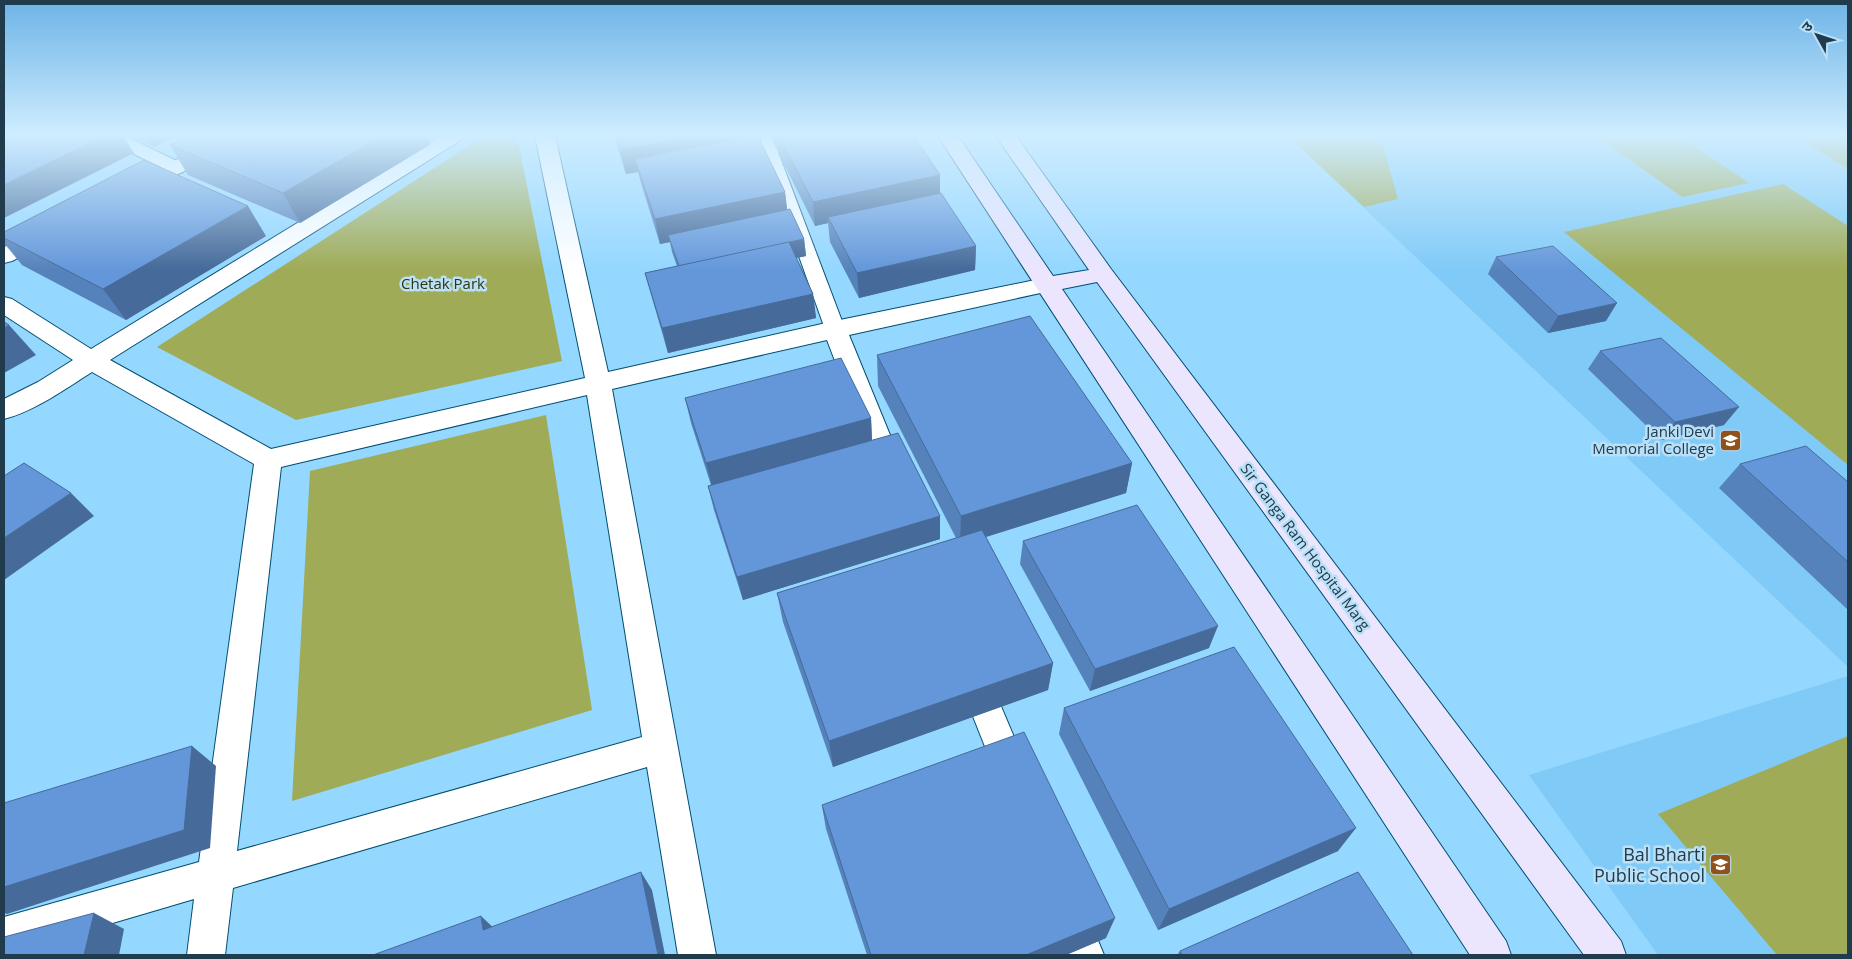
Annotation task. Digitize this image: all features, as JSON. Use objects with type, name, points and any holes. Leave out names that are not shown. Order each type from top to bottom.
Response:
[{"type":"street","points":[[116,199],[152,181]]},
{"type":"street","points":[[4,410],[46,388],[381,181]]},
{"type":"street","points":[[555,181],[598,382],[697,955]]},
{"type":"street","points":[[977,181],[1492,955]]},
{"type":"street","name":"Sir Ganga Ram Hospital Marg","points":[[1037,181],[1103,274],[1607,955]]},
{"type":"street","points":[[4,256],[64,225]]},
{"type":"street","points":[[4,304],[90,360],[268,460],[598,382],[835,329],[1103,274]]},
{"type":"street","points":[[835,329],[904,503]]},
{"type":"street","points":[[206,955],[268,460]]},
{"type":"street","points":[[963,651],[1022,798]]},
{"type":"street","points":[[4,936],[661,747]]},
{"type":"street","points":[[1059,891],[1085,955]]},
{"type":"lane","points":[[780,181],[835,329]]},
{"type":"shaded area","name":"Janki Devi Memorial College","points":[[1335,181],[1848,181],[1848,667]]},
{"type":"shaded area","name":"Bal Bharti Public School","points":[[1848,676],[1848,955],[1658,955],[1529,775]]},
{"type":"green space","name":"Chetak Park","points":[[415,181],[526,181],[562,361],[296,420],[157,347]]},
{"type":"green space","points":[[1336,181],[1393,181],[1398,199],[1364,207]]},
{"type":"green space","points":[[1659,181],[1746,181],[1749,183],[1682,197]]},
{"type":"green space","points":[[1783,184],[1848,226],[1848,465],[1564,232]]},
{"type":"green space","points":[[546,415],[592,710],[292,801],[310,471]]},
{"type":"green space","points":[[1848,736],[1848,955],[1777,955],[1658,814]]},
{"type":"building","points":[[4,181],[13,181],[4,185]]},
{"type":"building","points":[[104,181],[191,181],[248,206],[103,289],[4,238],[4,232]]},
{"type":"building","points":[[254,181],[304,181],[283,193]]},
{"type":"building","points":[[642,181],[780,181],[785,192],[655,219]]},
{"type":"building","points":[[802,181],[913,181],[813,202]]},
{"type":"building","points":[[941,193],[976,246],[857,273],[828,217]]},
{"type":"building","points":[[790,209],[804,239],[679,266],[668,235]]},
{"type":"building","points":[[789,242],[813,294],[662,328],[645,273]]},
{"type":"building","points":[[1553,246],[1617,303],[1558,316],[1496,257]]},
{"type":"building","points":[[1030,316],[1132,463],[961,516],[877,355]]},
{"type":"building","points":[[1661,338],[1739,407],[1675,422],[1600,351]]},
{"type":"building","points":[[841,358],[871,418],[706,463],[685,398]]},
{"type":"building","points":[[898,433],[940,516],[737,577],[708,486]]},
{"type":"building","points":[[1806,446],[1848,482],[1848,562],[1740,464]]},
{"type":"building","points":[[24,463],[71,493],[4,538],[4,476]]},
{"type":"building","points":[[1137,505],[1218,626],[1095,669],[1023,541]]},
{"type":"building","points":[[982,530],[1053,663],[829,741],[777,593]]},
{"type":"building","points":[[1234,647],[1356,828],[1169,909],[1064,708]]},
{"type":"building","points":[[1024,732],[1115,918],[1026,955],[871,955],[822,805]]},
{"type":"building","points":[[192,746],[184,830],[4,887],[4,803]]},
{"type":"building","points":[[641,872],[658,955],[373,955],[481,916],[483,930]]},
{"type":"building","points":[[1358,872],[1413,955],[1182,955],[1180,951]]},
{"type":"building","points":[[94,913],[84,955],[4,955],[4,937]]},
{"type":"place","name":"Janki Devi Memorial College","points":[[1730,441]]},
{"type":"place","name":"Bal Bharti Public School","points":[[1721,865]]}]
